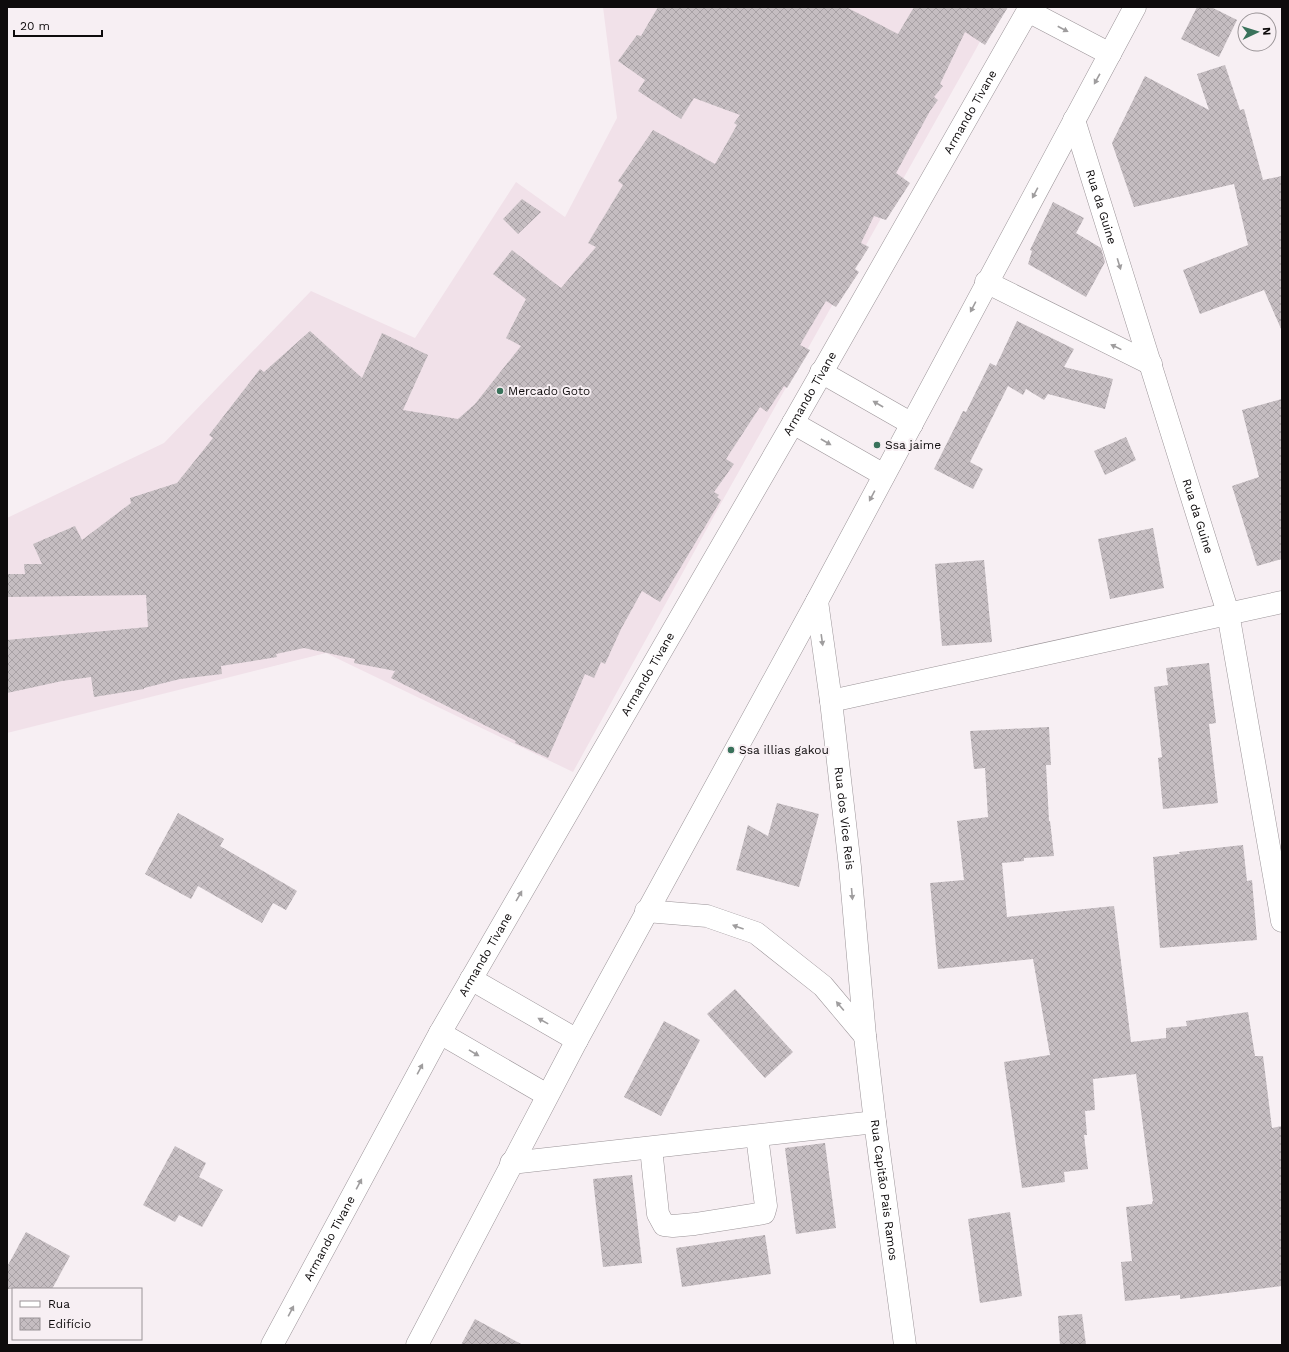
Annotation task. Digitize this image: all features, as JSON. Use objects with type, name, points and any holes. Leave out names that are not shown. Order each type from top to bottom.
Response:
[{"type":"street","points":[[417,1345],[547,1095],[646,911],[817,601],[986,282],[1135,7]]},
{"type":"street","points":[[1029,9],[1110,54]]},
{"type":"street","name":"Armando Tivane","points":[[272,1345],[440,1033],[793,423],[1029,9]]},
{"type":"street","name":"Rua da Guine","points":[[1074,120],[1228,614],[1282,921]]},
{"type":"street","points":[[986,282],[1150,364]]},
{"type":"street","points":[[821,372],[912,424]]},
{"type":"street","points":[[793,423],[884,475]]},
{"type":"street","name":"Rua dos Vice Reis","points":[[817,601],[831,701],[850,867],[865,1036]]},
{"type":"street","points":[[831,701],[1282,602]]},
{"type":"street","points":[[646,911],[707,916],[756,933],[823,986],[865,1036]]},
{"type":"street","points":[[471,979],[577,1040]]},
{"type":"street","points":[[440,1033],[547,1095]]},
{"type":"street","name":"Rua Capitão Pais Ramos","points":[[865,1036],[905,1345]]},
{"type":"street","points":[[511,1163],[875,1122]]},
{"type":"street","points":[[651,1148],[658,1214],[664,1225],[673,1226],[764,1213],[766,1206],[757,1136]]},
{"type":"shaded area","name":"Mercado Goto","points":[[603,7],[998,7],[573,772],[326,653],[7,733],[7,518],[164,443],[311,291],[415,338],[516,182],[565,217],[617,118]]},
{"type":"building","name":"Mercado Goto","points":[[658,7],[846,7],[898,34],[914,7],[1008,7],[985,45],[965,32],[940,84],[943,86],[934,97],[938,100],[930,111],[896,173],[910,183],[886,220],[874,216],[861,243],[869,247],[855,269],[859,272],[836,307],[826,301],[800,345],[810,350],[787,388],[784,386],[767,412],[760,407],[726,459],[734,464],[714,492],[719,495],[717,497],[721,500],[660,602],[642,591],[621,629],[605,664],[601,662],[594,678],[585,674],[548,758],[515,743],[516,741],[391,678],[395,671],[354,663],[355,659],[304,648],[276,654],[277,657],[221,666],[222,674],[180,679],[144,689],[94,697],[91,677],[62,681],[7,693],[7,640],[148,627],[146,595],[7,597],[7,574],[25,574],[24,564],[42,564],[33,544],[75,526],[82,540],[131,503],[130,498],[177,483],[213,438],[209,435],[260,369],[264,372],[310,331],[362,378],[382,333],[428,355],[403,410],[458,419],[475,404],[521,346],[506,338],[526,299],[493,274],[512,250],[561,288],[596,247],[588,243],[623,185],[618,181],[653,130],[715,164],[737,125],[734,123],[740,115],[694,98],[681,119],[638,91],[645,80],[618,61],[637,35],[641,36]]},
{"type":"building","points":[[1197,7],[1211,7],[1237,20],[1219,57],[1181,39]]},
{"type":"building","points":[[1225,65],[1240,110],[1244,109],[1263,180],[1282,176],[1282,331],[1264,290],[1200,314],[1183,270],[1248,245],[1234,184],[1134,207],[1112,143],[1145,76],[1209,110],[1197,74]]},
{"type":"building","points":[[522,199],[541,212],[518,234],[503,219]]},
{"type":"building","points":[[1053,202],[1084,218],[1076,233],[1101,248],[1105,262],[1086,297],[1028,264],[1032,251],[1030,250]]},
{"type":"building","points":[[1017,321],[1074,349],[1064,367],[1113,379],[1105,409],[1048,394],[1044,400],[1026,389],[1023,395],[1008,386],[970,462],[983,469],[973,489],[934,469],[963,411],[966,412],[990,363],[996,366]]},
{"type":"building","points":[[1282,399],[1282,559],[1257,566],[1232,486],[1259,477],[1242,410]]},
{"type":"building","points":[[1126,437],[1136,460],[1105,475],[1094,451]]},
{"type":"building","points":[[1153,528],[1164,588],[1110,599],[1098,539]]},
{"type":"building","points":[[984,560],[992,642],[942,646],[935,564]]},
{"type":"building","points":[[1209,663],[1216,723],[1209,724],[1218,803],[1163,809],[1158,758],[1162,757],[1154,687],[1168,685],[1166,668]]},
{"type":"building","points":[[1049,727],[1051,765],[1046,765],[1049,821],[1054,856],[1024,858],[1024,861],[1002,863],[1007,917],[1114,906],[1131,1042],[1166,1038],[1166,1028],[1187,1026],[1186,1021],[1248,1012],[1255,1056],[1263,1056],[1272,1128],[1282,1126],[1282,1286],[1180,1299],[1180,1295],[1125,1301],[1121,1262],[1132,1261],[1126,1207],[1152,1204],[1153,1201],[1136,1074],[1093,1079],[1095,1110],[1085,1111],[1087,1135],[1084,1135],[1088,1169],[1064,1172],[1065,1182],[1022,1188],[1004,1062],[1050,1055],[1033,959],[938,969],[930,883],[964,880],[957,821],[988,817],[985,768],[974,769],[970,731]]},
{"type":"building","points":[[777,803],[819,814],[799,887],[736,870],[748,825],[768,836]]},
{"type":"building","points":[[178,813],[224,839],[220,846],[297,891],[286,910],[273,903],[262,923],[198,886],[191,899],[145,874]]},
{"type":"building","points":[[1243,845],[1247,881],[1252,880],[1257,940],[1160,948],[1153,857],[1180,854],[1179,852]]},
{"type":"building","points":[[735,989],[793,1052],[765,1078],[707,1014]]},
{"type":"building","points":[[664,1021],[700,1040],[661,1116],[624,1097]]},
{"type":"building","points":[[825,1143],[836,1228],[796,1234],[785,1148]]},
{"type":"building","points":[[175,1146],[206,1163],[199,1177],[223,1190],[202,1227],[179,1215],[175,1222],[143,1205]]},
{"type":"building","points":[[632,1175],[642,1263],[603,1267],[593,1179]]},
{"type":"building","points":[[1010,1212],[1022,1296],[980,1303],[968,1219]]},
{"type":"building","points":[[26,1232],[70,1256],[53,1288],[7,1289],[7,1267]]},
{"type":"building","points":[[765,1235],[771,1274],[682,1287],[676,1248]]},
{"type":"building","points":[[1082,1314],[1086,1345],[1060,1345],[1058,1316]]},
{"type":"building","points":[[475,1319],[523,1345],[461,1345]]},
{"type":"place","name":"Mercado Goto","points":[[500,391]]},
{"type":"place","name":"Ssa jaime","points":[[877,445]]},
{"type":"place","name":"Ssa illias gakou","points":[[731,750]]}]
